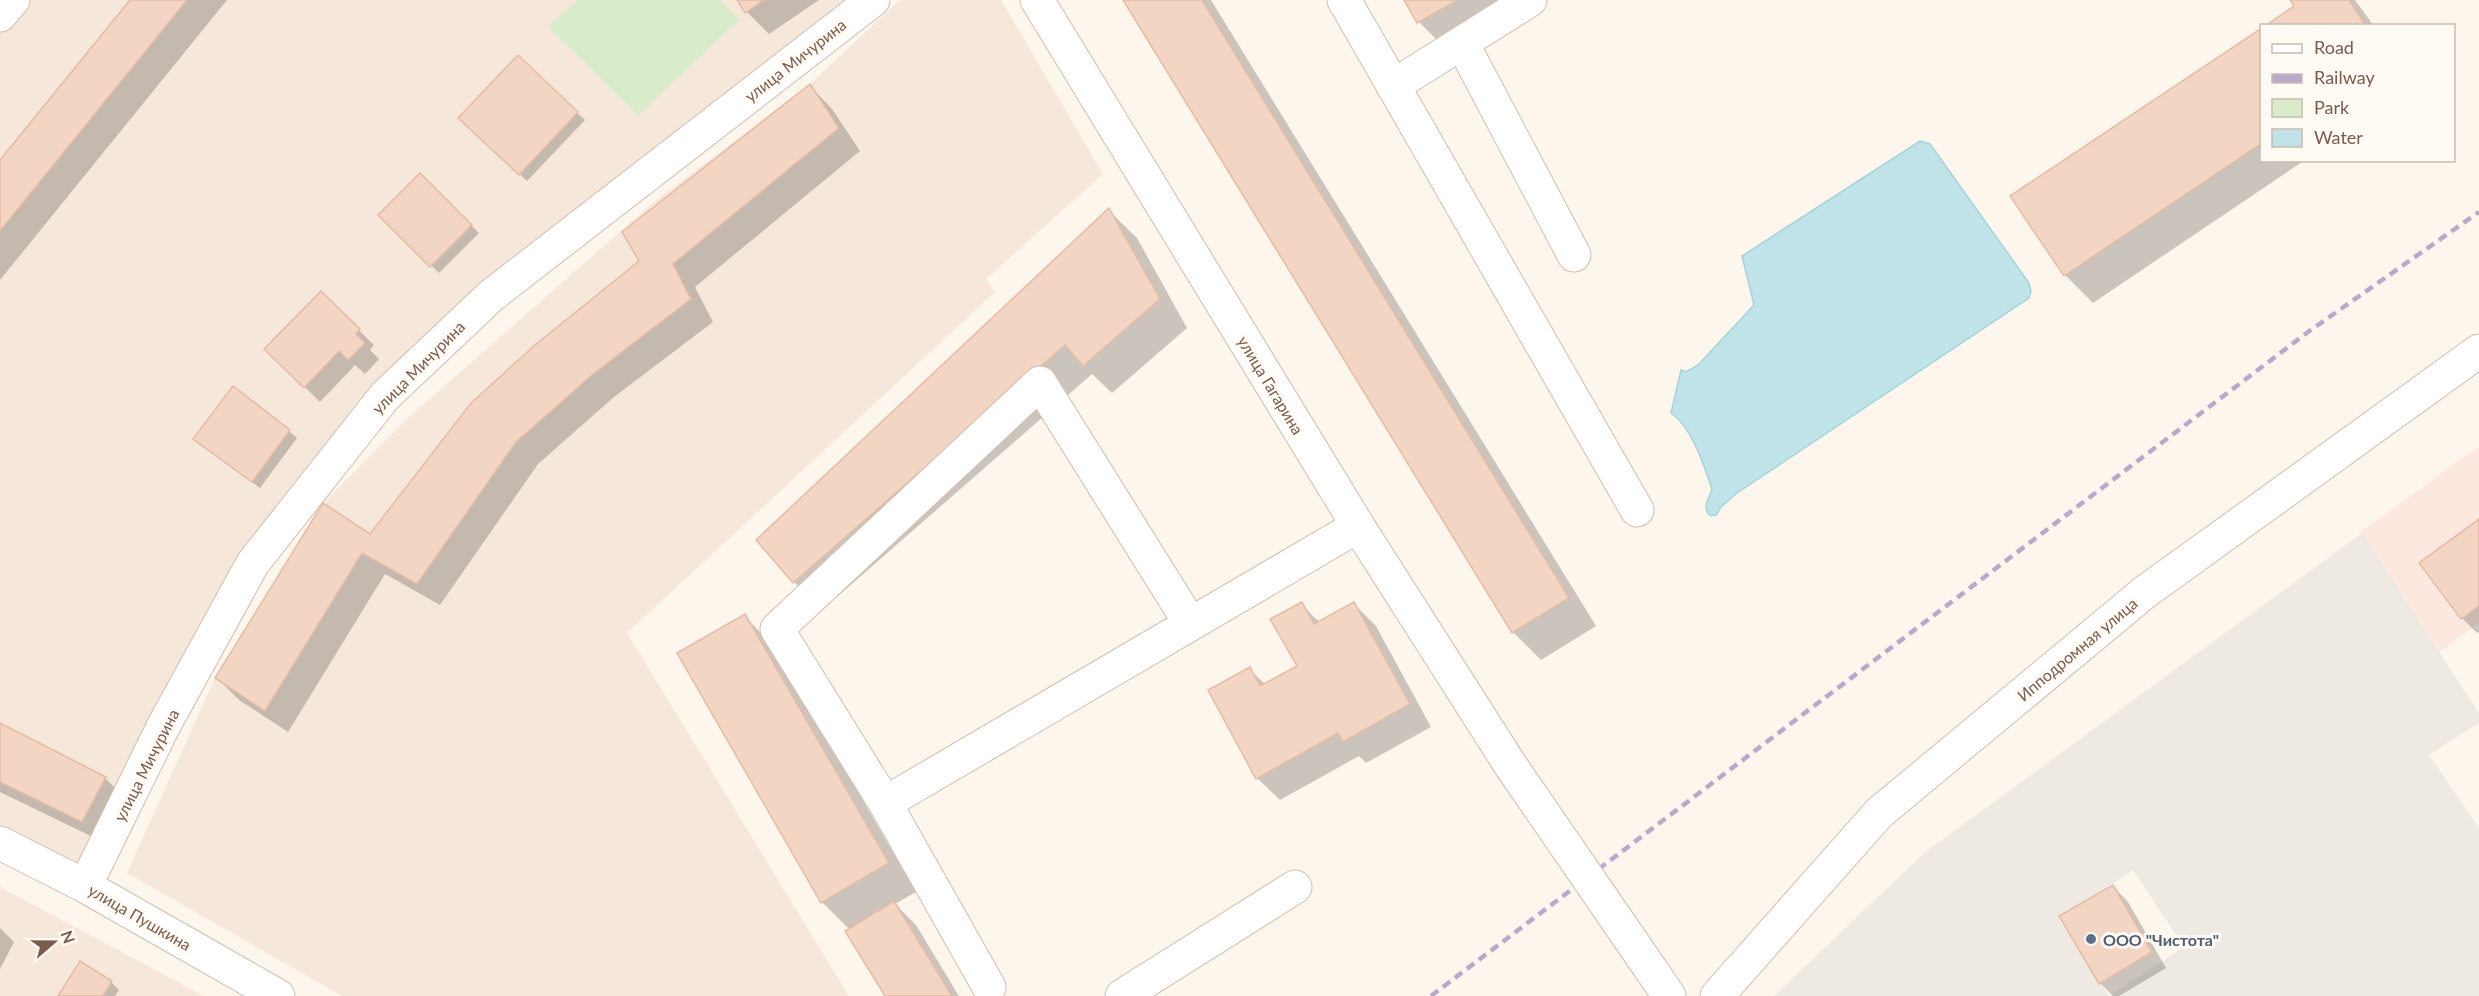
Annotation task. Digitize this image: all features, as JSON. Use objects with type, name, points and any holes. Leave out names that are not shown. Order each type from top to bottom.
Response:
[{"type":"street","points":[[0,15],[12,0]]},
{"type":"street","name":"улица Мичурина","points":[[85,886],[164,727],[253,563],[385,396],[492,294],[873,0]]},
{"type":"street","name":"улица Гагарина","points":[[1037,0],[1358,526],[1511,766],[1660,983]]},
{"type":"street","points":[[1344,0],[1637,510]]},
{"type":"street","points":[[1393,86],[1530,0]]},
{"type":"street","points":[[1462,43],[1574,255]]},
{"type":"street","name":"Ипподромная улица","points":[[1717,996],[1879,813],[2145,592],[2479,351]]},
{"type":"street","points":[[989,987],[885,802],[777,628],[1040,383],[1190,623]]},
{"type":"street","points":[[885,802],[1358,526]]},
{"type":"street","name":"улица Пушкина","points":[[0,843],[85,886],[278,996]]},
{"type":"street","points":[[1122,996],[1295,887]]},
{"type":"shaded area","points":[[0,0],[873,0],[492,294],[253,563],[85,886],[0,843]]},
{"type":"shaded area","points":[[900,0],[1001,0],[1103,174],[986,279],[995,292],[627,633],[849,996],[342,996],[127,873],[215,678],[279,581],[323,503],[408,418],[654,202],[810,84]]},
{"type":"shaded area","points":[[2479,446],[2479,623],[2439,652],[2361,532]]},
{"type":"shaded area","points":[[2362,533],[2479,713],[2479,723],[2429,755],[2479,828],[2479,996],[2109,996],[1774,996],[1924,853]],"holes":[[[2133,870],[2184,947],[2109,996],[2059,920]]]},
{"type":"shaded area","points":[[0,887],[204,996],[0,996]]},
{"type":"green space","points":[[577,0],[721,0],[739,20],[638,115],[548,27]]},
{"type":"water","points":[[1920,141],[1930,144],[2029,283],[2031,291],[2029,298],[1737,493],[1721,507],[1716,515],[1711,516],[1706,507],[1712,489],[1701,459],[1691,437],[1671,413],[1681,370],[1686,372],[1698,365],[1754,305],[1742,256]]},
{"type":"building","points":[[130,0],[187,0],[0,231],[0,160]]},
{"type":"building","points":[[737,0],[764,0],[745,13]]},
{"type":"building","points":[[1123,0],[1202,0],[1569,598],[1512,633]]},
{"type":"building","points":[[1404,0],[1458,0],[1417,23]]},
{"type":"building","points":[[2290,0],[2349,0],[2365,24],[2268,24],[2294,6]]},
{"type":"building","points":[[2260,29],[2260,144],[2064,276],[2010,196]]},
{"type":"building","points":[[518,55],[578,112],[519,175],[458,118]]},
{"type":"building","points":[[810,84],[839,128],[673,264],[691,299],[592,375],[516,442],[417,584],[362,553],[265,711],[215,678],[323,503],[370,534],[471,403],[535,345],[639,261],[622,232]]},
{"type":"building","points":[[420,173],[472,225],[430,267],[378,215]]},
{"type":"building","points":[[1109,208],[1160,299],[1083,366],[1065,345],[793,583],[756,540]]},
{"type":"building","points":[[321,291],[360,329],[356,334],[365,343],[348,360],[339,351],[304,388],[264,349]]},
{"type":"building","points":[[233,386],[290,430],[252,482],[193,439]]},
{"type":"building","points":[[2479,519],[2479,606],[2461,619],[2419,563]]},
{"type":"building","points":[[1302,602],[1314,624],[1354,602],[1410,704],[1343,742],[1338,733],[1256,779],[1208,690],[1250,667],[1260,686],[1297,666],[1270,619]]},
{"type":"building","points":[[745,614],[889,863],[821,903],[677,653]]},
{"type":"building","points":[[0,723],[106,777],[82,822],[0,782]]},
{"type":"building","points":[[2113,885],[2152,952],[2099,984],[2059,916]]},
{"type":"building","points":[[894,901],[952,996],[885,996],[845,931]]},
{"type":"building","points":[[80,961],[112,981],[103,996],[58,996]]},
{"type":"railway","points":[[1431,996],[2308,332],[2479,212]]},
{"type":"place","name":"ООО \"Чистота\"","points":[[2091,939]]}]
